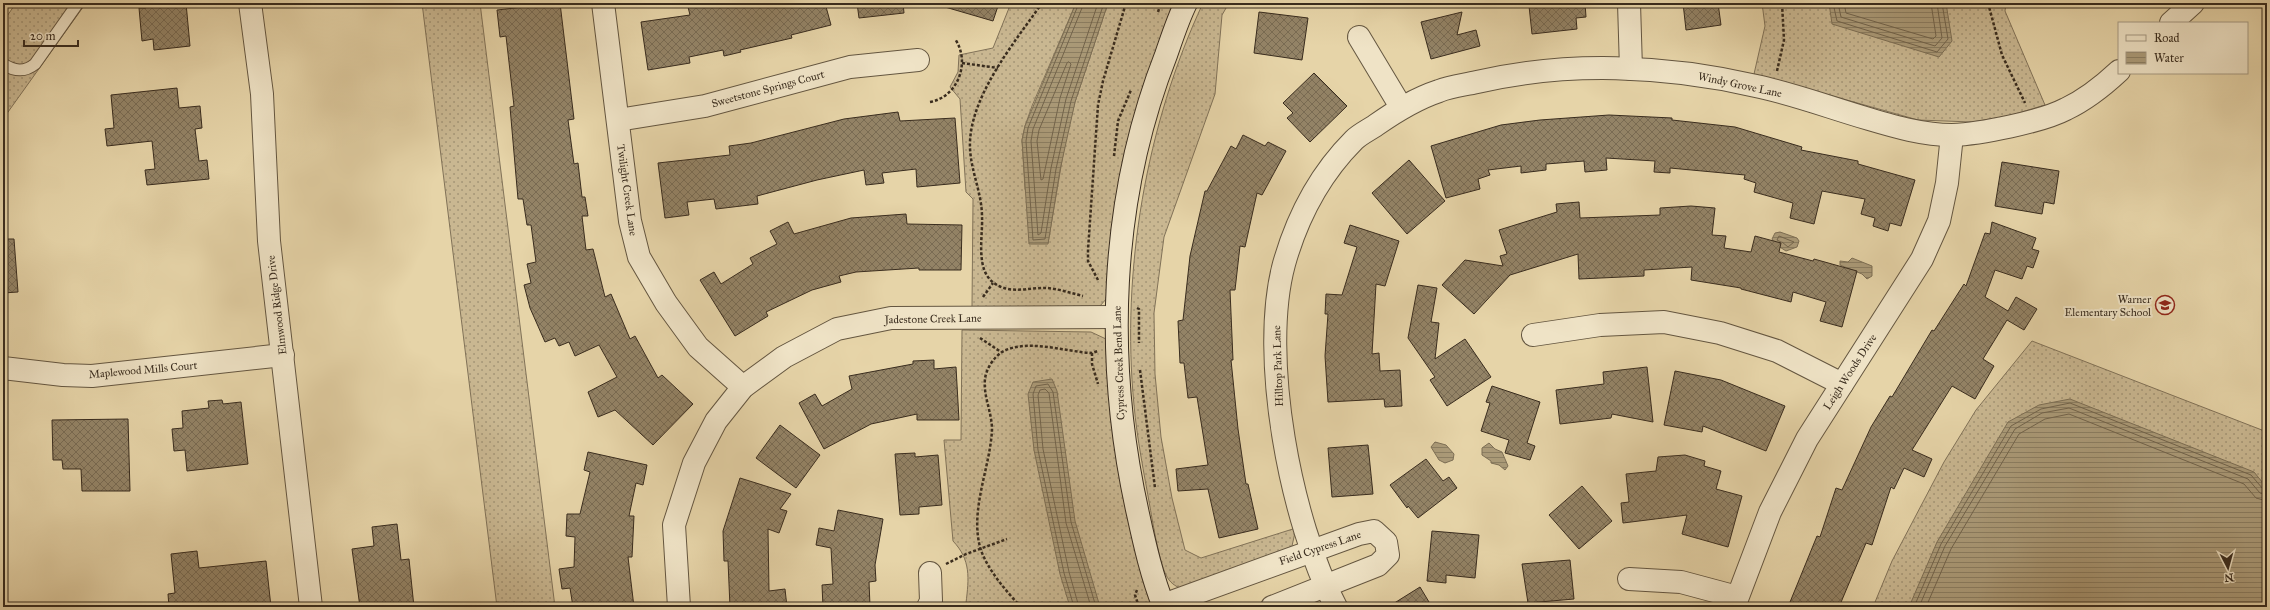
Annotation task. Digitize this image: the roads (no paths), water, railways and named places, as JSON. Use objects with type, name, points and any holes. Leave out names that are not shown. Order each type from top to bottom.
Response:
[{"type":"street","name":"Elmwood Ridge Drive","points":[[250,3],[262,94],[269,241],[311,607]]},
{"type":"street","name":"Twilight Creek Lane","points":[[603,3],[630,221],[639,257],[666,303],[698,347],[743,387]]},
{"type":"street","name":"Cypress Creek Bend Lane","points":[[1163,606],[1148,558],[1122,432],[1124,312],[1120,246],[1134,160],[1153,88],[1186,3]]},
{"type":"street","points":[[1629,3],[1631,69]]},
{"type":"street","points":[[2172,22],[2193,3]]},
{"type":"street","points":[[1359,37],[1401,107]]},
{"type":"street","name":"Sweetstone Springs Court","points":[[618,120],[705,106],[850,67],[918,60]]},
{"type":"street","name":"Windy Grove Lane","points":[[1356,139],[1401,107],[1441,90],[1497,77],[1558,70],[1631,69],[1694,74],[1757,86],[1912,131],[1952,135],[1981,132],[2021,123],[2065,110],[2118,72]]},
{"type":"street","name":"Leigh Woods Drive","points":[[1735,602],[1770,512],[1807,439],[1922,259],[1939,221],[1947,183],[1952,135]]},
{"type":"street","name":"Hilltop Park Lane","points":[[1336,607],[1324,586],[1292,479],[1279,409],[1276,336],[1279,282],[1292,236],[1322,178],[1356,139]]},
{"type":"street","name":"Jadestone Creek Lane","points":[[679,607],[674,525],[698,456],[716,421],[743,387],[784,357],[837,329],[891,318],[1124,312]]},
{"type":"street","points":[[1533,335],[1600,324],[1664,322],[1720,333],[1777,351],[1842,384]]},
{"type":"street","name":"Maplewood Mills Court","points":[[3,368],[64,376],[105,375],[283,355]]},
{"type":"street","name":"Field Cypress Lane","points":[[1163,606],[1312,550],[1374,531],[1386,542],[1388,555],[1378,565],[1272,607]]},
{"type":"street","points":[[928,607],[931,601],[930,573]]},
{"type":"street","points":[[1629,579],[1680,582],[1735,602]]},
{"type":"lane","points":[[3,64],[19,70],[32,66],[78,3]]},
{"type":"water","points":[[1076,3],[1108,3],[1075,102],[1060,170],[1048,244],[1029,244],[1022,140],[1025,126]]},
{"type":"water","points":[[1829,3],[1946,3],[1952,41],[1939,57],[1832,24]]},
{"type":"water","points":[[1780,232],[1797,238],[1799,241],[1797,247],[1786,251],[1775,244],[1772,239],[1775,233]]},
{"type":"water","points":[[1852,258],[1872,266],[1872,276],[1867,279],[1862,274],[1840,265],[1840,261],[1848,262]]},
{"type":"water","points":[[1052,379],[1057,391],[1075,521],[1100,607],[1070,607],[1060,574],[1034,450],[1028,394],[1033,382]]},
{"type":"water","points":[[2070,399],[2254,472],[2267,488],[2267,594],[2264,607],[1909,607],[1937,542],[2008,422],[2039,405]]},
{"type":"water","points":[[1435,442],[1446,445],[1454,454],[1453,460],[1445,463],[1439,460],[1431,447]]},
{"type":"water","points":[[1489,443],[1495,449],[1502,452],[1508,466],[1505,470],[1499,465],[1491,463],[1491,461],[1482,455],[1482,448]]},
{"type":"place","name":"Warner Elementary School","points":[[2165,305]]}]
